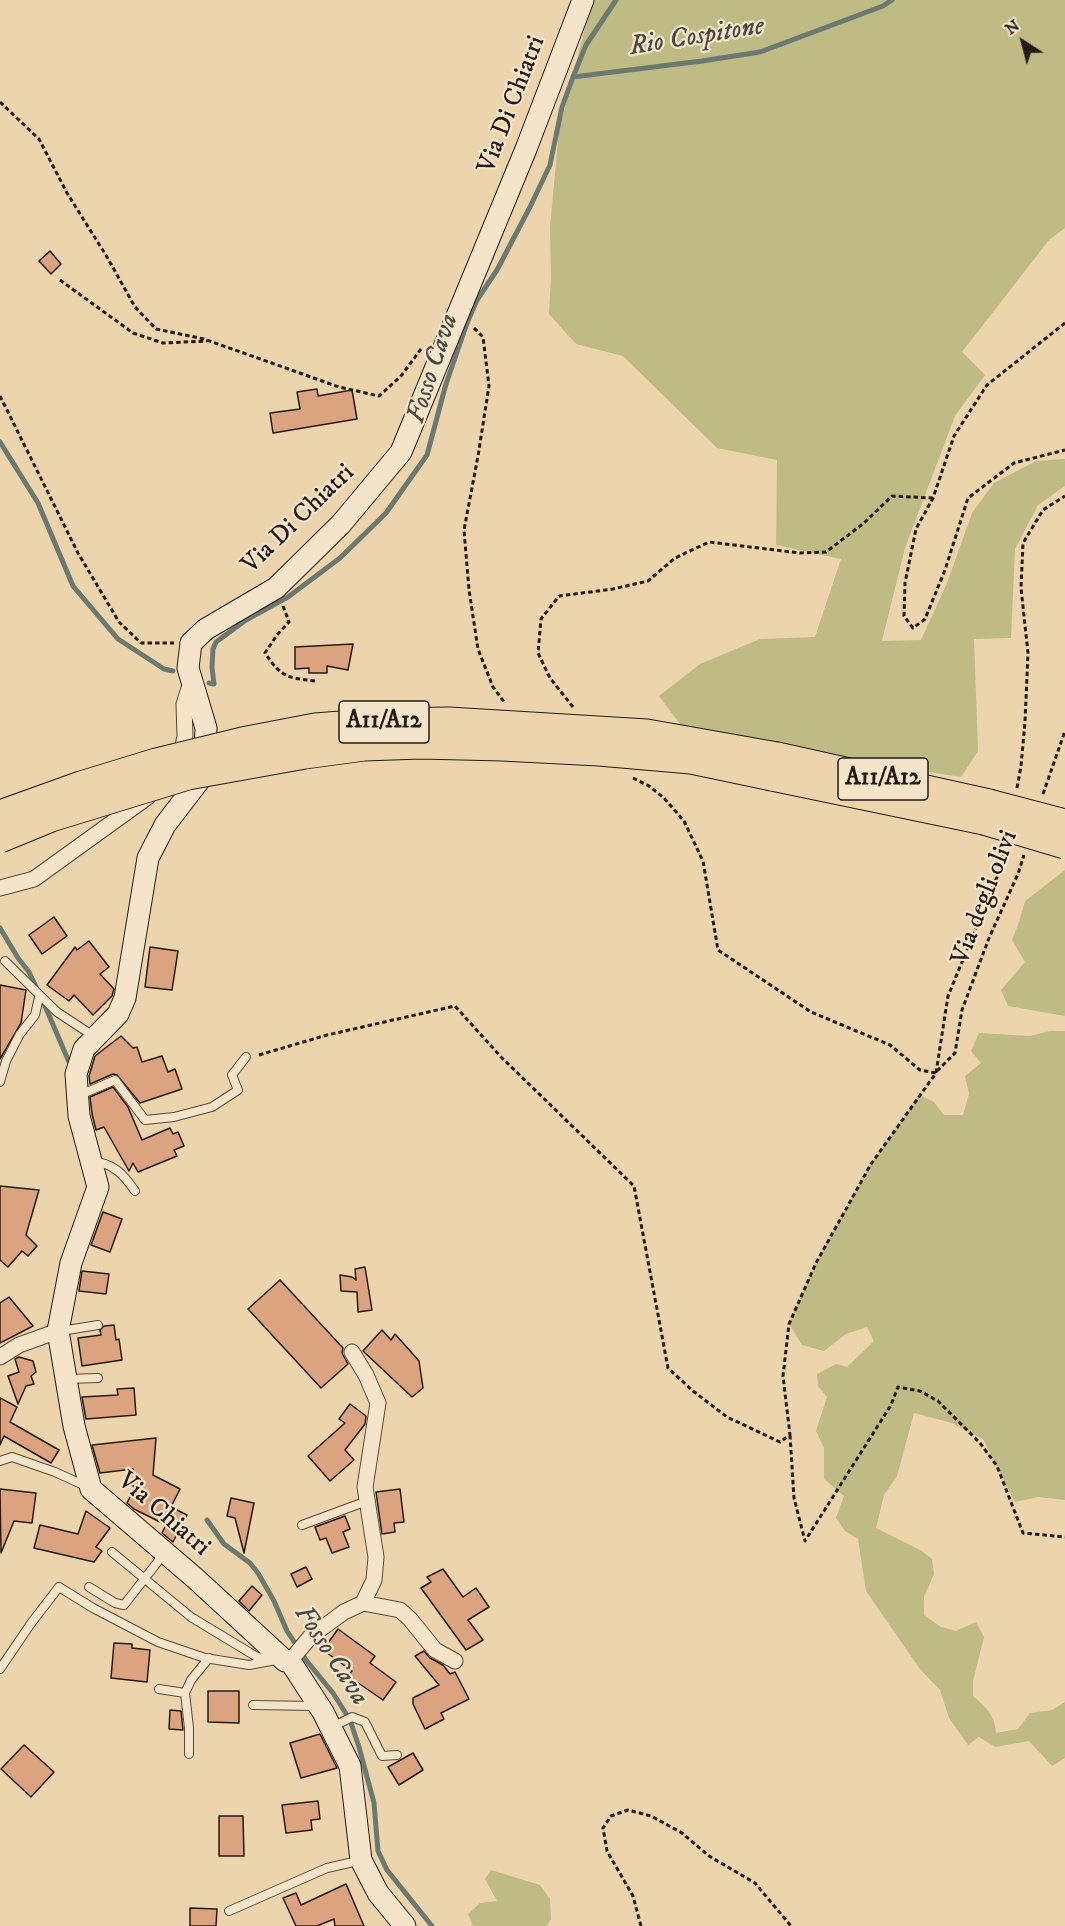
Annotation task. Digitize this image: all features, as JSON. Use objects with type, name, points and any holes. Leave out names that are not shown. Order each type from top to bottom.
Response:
[{"type":"highway","name":"A11/A12","points":[[0,814],[81,785],[243,741],[315,727],[380,722],[449,721],[647,732],[774,766],[986,812],[1065,824]]},
{"type":"highway","name":"A11/A12","points":[[0,839],[51,818],[188,776],[304,755],[364,747],[490,746],[774,766]]},
{"type":"highway","name":"A11/A12","points":[[986,812],[1065,845]]},
{"type":"street","name":"Via Di Chiatri","points":[[191,643],[206,629],[276,588],[341,524],[401,452],[526,148],[583,0]]},
{"type":"street","points":[[89,1043],[118,1014],[125,998],[148,858],[165,825],[204,774],[207,728],[188,668],[191,643]]},
{"type":"street","points":[[0,888],[34,879],[154,792],[179,768],[185,736],[184,704],[192,679]]},
{"type":"street","name":"Via Chiatri","points":[[89,1043],[76,1074],[76,1097],[98,1187],[71,1263],[58,1331],[74,1426],[91,1489],[286,1660],[319,1706],[336,1725],[350,1766],[361,1860],[378,1893],[405,1926]]},
{"type":"street","points":[[0,1357],[19,1345],[58,1331]]},
{"type":"street","points":[[352,1352],[366,1375],[378,1403],[366,1487],[376,1557],[374,1580],[363,1603]]},
{"type":"street","points":[[286,1660],[311,1636],[344,1612],[363,1603],[400,1610],[435,1650],[455,1661]]},
{"type":"lane","points":[[5,961],[89,1043]]},
{"type":"lane","points":[[0,1082],[6,1061],[20,1034],[35,1015],[40,997]]},
{"type":"lane","points":[[76,1097],[115,1080],[145,1120],[174,1116],[212,1107],[238,1090],[232,1076],[246,1057]]},
{"type":"lane","points":[[91,1162],[102,1162],[123,1173],[135,1191]]},
{"type":"lane","points":[[58,1331],[98,1324]]},
{"type":"lane","points":[[66,1379],[98,1378]]},
{"type":"lane","points":[[0,1461],[12,1457],[55,1472],[91,1489]]},
{"type":"lane","points":[[302,1525],[367,1501]]},
{"type":"lane","points":[[112,1552],[190,1617],[257,1656],[286,1660]]},
{"type":"lane","points":[[89,1587],[115,1603],[124,1605],[165,1553]]},
{"type":"lane","points":[[0,1669],[59,1587],[93,1608],[158,1642],[209,1658],[249,1665],[286,1660]]},
{"type":"lane","points":[[189,1754],[185,1692],[191,1680],[209,1658]]},
{"type":"lane","points":[[159,1689],[185,1692]]},
{"type":"lane","points":[[253,1705],[319,1706]]},
{"type":"lane","points":[[336,1725],[352,1717],[365,1722],[382,1756],[397,1755]]},
{"type":"lane","points":[[228,1911],[327,1868],[361,1860]]},
{"type":"path","points":[[0,102],[39,139],[66,193],[107,257],[135,307],[156,328],[209,341],[339,387],[380,396],[402,376],[428,340],[448,340]]},
{"type":"path","points":[[60,280],[133,333],[163,344],[209,341]]},
{"type":"path","points":[[1065,324],[987,385],[954,436],[933,498],[916,529],[905,583],[904,616],[913,628],[925,619],[945,570],[968,498],[1014,463],[1065,450]]},
{"type":"path","points":[[0,396],[78,553],[119,622],[141,643],[191,643]]},
{"type":"path","points":[[575,709],[550,678],[538,653],[541,619],[559,596],[648,581],[675,558],[709,542],[800,553],[826,552],[864,523],[892,496],[933,498]]},
{"type":"path","points":[[1017,788],[1024,733],[1028,653],[1021,588],[1023,543],[1043,510],[1065,496]]},
{"type":"path","points":[[284,608],[289,622],[265,652],[274,666],[291,679],[316,681]]},
{"type":"path","points":[[1041,801],[1065,731]]},
{"type":"path","points":[[645,776],[650,786]]},
{"type":"path","points":[[936,1073],[948,996],[1002,865],[1006,843]]},
{"type":"path","name":"Via degli olivi","points":[[1025,853],[962,1010],[955,1053],[936,1073],[871,1164],[816,1263],[789,1324],[783,1376],[794,1498],[805,1541],[891,1405],[898,1387],[920,1391],[938,1401],[980,1443],[997,1466],[1023,1533],[1065,1537]]},
{"type":"path","points":[[246,1057],[264,1055],[327,1035],[455,1006],[501,1057],[634,1186],[668,1368],[727,1417],[780,1442],[790,1435]]},
{"type":"path","points":[[641,1926],[633,1896],[607,1851],[603,1828],[611,1816],[628,1810],[651,1816],[682,1833],[709,1856],[755,1883],[790,1926]]},
{"type":"shaded area","points":[[592,0],[1065,0],[1065,228],[1049,240],[962,352],[985,375],[955,416],[905,548],[882,641],[921,640],[947,583],[972,513],[994,483],[1036,461],[1065,459],[1065,486],[1038,505],[1015,549],[1011,638],[974,639],[978,751],[961,777],[688,735],[659,696],[700,664],[760,639],[815,637],[841,559],[776,545],[777,460],[717,448],[623,356],[576,344],[549,314],[550,227],[559,131]]},
{"type":"shaded area","points":[[1065,870],[1065,1016],[1008,1006],[1001,990],[1025,962],[1012,940],[1025,901]]},
{"type":"shaded area","points":[[1050,1031],[1065,1031],[1065,1500],[1038,1497],[1015,1502],[983,1439],[952,1423],[914,1413],[897,1476],[884,1495],[876,1528],[922,1551],[932,1559],[934,1574],[924,1597],[924,1615],[941,1627],[956,1631],[976,1622],[984,1637],[973,1681],[973,1696],[989,1712],[996,1733],[1018,1729],[1030,1713],[1052,1710],[1065,1702],[1065,1758],[1052,1766],[1029,1741],[995,1747],[979,1737],[968,1745],[949,1718],[940,1690],[920,1669],[866,1591],[858,1539],[845,1531],[836,1518],[844,1496],[824,1479],[824,1448],[816,1431],[827,1397],[818,1386],[817,1374],[836,1364],[847,1367],[874,1341],[867,1327],[846,1334],[824,1351],[802,1345],[789,1324],[816,1263],[871,1164],[920,1095],[934,1102],[944,1115],[963,1115],[969,1094],[965,1076],[981,1063],[971,1051],[979,1033],[1030,1036]]},
{"type":"shaded area","points":[[491,1870],[540,1885],[550,1899],[551,1919],[547,1926],[473,1926],[468,1914],[480,1903],[497,1901],[485,1879]]},
{"type":"building","points":[[50,251],[61,264],[51,274],[39,261]]},
{"type":"building","points":[[317,389],[318,396],[352,390],[357,419],[273,433],[270,413],[300,409],[297,392]]},
{"type":"building","points":[[353,644],[348,670],[327,666],[327,673],[309,673],[309,668],[295,669],[295,647]]},
{"type":"building","points":[[54,917],[67,936],[42,954],[29,935]]},
{"type":"building","points":[[89,941],[109,967],[100,974],[114,989],[112,996],[93,1015],[74,995],[69,1001],[47,985],[75,947],[77,950]]},
{"type":"building","points":[[150,947],[178,951],[172,990],[145,987]]},
{"type":"building","points":[[0,985],[26,990],[21,1023],[0,1059]]},
{"type":"building","points":[[121,1036],[133,1048],[137,1047],[142,1062],[162,1056],[168,1072],[175,1069],[182,1089],[140,1103],[117,1075],[113,1074],[90,1084],[89,1076],[95,1056]]},
{"type":"building","points":[[113,1087],[128,1107],[142,1140],[170,1128],[173,1134],[178,1132],[184,1146],[174,1150],[177,1156],[138,1172],[133,1163],[129,1171],[104,1127],[96,1130],[92,1114],[90,1097]]},
{"type":"building","points":[[0,1186],[39,1190],[26,1235],[37,1246],[28,1256],[22,1251],[8,1267],[0,1260]]},
{"type":"building","points":[[103,1212],[122,1219],[110,1252],[91,1245]]},
{"type":"building","points":[[365,1267],[372,1310],[358,1312],[357,1292],[341,1291],[340,1275],[356,1280],[355,1269]]},
{"type":"building","points":[[82,1271],[109,1274],[106,1294],[79,1291]]},
{"type":"building","points":[[280,1280],[343,1348],[342,1353],[348,1364],[321,1388],[248,1309]]},
{"type":"building","points":[[9,1297],[33,1326],[0,1343],[0,1303]]},
{"type":"building","points":[[114,1325],[122,1360],[82,1366],[78,1338],[101,1335],[100,1330],[104,1326]]},
{"type":"building","points":[[382,1330],[391,1340],[395,1334],[419,1361],[423,1388],[412,1397],[363,1351]]},
{"type":"building","points":[[19,1357],[33,1361],[36,1372],[31,1376],[34,1384],[26,1386],[18,1404],[8,1376],[19,1372],[15,1359]]},
{"type":"building","points":[[134,1388],[136,1415],[86,1419],[82,1397],[118,1395],[117,1389]]},
{"type":"building","points":[[0,1398],[17,1407],[10,1422],[59,1450],[51,1463],[4,1436],[0,1445]]},
{"type":"building","points":[[350,1404],[366,1416],[365,1424],[345,1450],[354,1460],[330,1481],[308,1456],[345,1423],[339,1419]]},
{"type":"building","points":[[156,1438],[153,1475],[180,1489],[171,1507],[187,1515],[173,1542],[162,1533],[166,1525],[127,1503],[135,1487],[126,1482],[133,1469],[100,1473],[92,1445]]},
{"type":"building","points":[[0,1489],[36,1493],[32,1523],[14,1521],[1,1553]]},
{"type":"building","points":[[400,1489],[404,1522],[394,1523],[395,1532],[382,1534],[376,1492]]},
{"type":"building","points":[[231,1498],[254,1503],[244,1553],[235,1518],[227,1516]]},
{"type":"building","points":[[86,1511],[110,1528],[96,1547],[102,1551],[94,1562],[34,1548],[40,1525],[78,1534]]},
{"type":"building","points":[[345,1516],[350,1529],[343,1532],[349,1547],[332,1553],[326,1538],[320,1540],[315,1527]]},
{"type":"building","points":[[306,1567],[312,1579],[297,1587],[291,1574]]},
{"type":"building","points":[[443,1569],[463,1597],[476,1588],[489,1607],[468,1620],[483,1640],[466,1650],[421,1588],[431,1582],[427,1577]]},
{"type":"building","points":[[252,1586],[262,1595],[249,1611],[239,1601]]},
{"type":"building","points":[[338,1629],[375,1656],[370,1663],[396,1682],[383,1700],[348,1676],[352,1671],[323,1650]]},
{"type":"building","points":[[114,1643],[132,1644],[132,1648],[150,1650],[147,1682],[111,1678]]},
{"type":"building","points":[[424,1651],[430,1658],[443,1665],[450,1674],[455,1672],[469,1699],[441,1713],[444,1719],[425,1729],[413,1704],[413,1698],[439,1685],[415,1656]]},
{"type":"building","points":[[208,1691],[239,1691],[239,1723],[208,1722]]},
{"type":"building","points":[[170,1710],[181,1711],[183,1730],[169,1729]]},
{"type":"building","points":[[320,1734],[337,1768],[301,1778],[290,1743]]},
{"type":"building","points":[[24,1745],[54,1772],[31,1797],[1,1769]]},
{"type":"building","points":[[413,1753],[423,1770],[399,1785],[388,1767]]},
{"type":"building","points":[[318,1801],[320,1819],[311,1820],[312,1830],[286,1833],[282,1805]]},
{"type":"building","points":[[219,1816],[243,1816],[244,1856],[219,1856]]},
{"type":"building","points":[[346,1884],[364,1926],[335,1926],[334,1919],[317,1926],[296,1926],[283,1898],[296,1893],[301,1905]]},
{"type":"building","points":[[190,1908],[217,1909],[216,1926],[190,1926]]},
{"type":"waterway","name":"Fosso Cava","points":[[209,683],[214,684],[212,667],[213,649],[216,642],[246,620],[288,597],[340,558],[386,513],[427,455],[446,384],[467,323],[477,300],[497,270],[550,165],[562,107],[573,77],[586,45],[616,0]]},
{"type":"waterway","name":"Rio Cospitone","points":[[573,77],[760,52],[883,6],[892,0]]},
{"type":"waterway","points":[[0,442],[38,503],[73,586],[118,639],[164,669],[173,671]]},
{"type":"waterway","points":[[0,928],[29,972],[38,991]]},
{"type":"waterway","points":[[42,999],[69,1062]]},
{"type":"waterway","name":"Fosso Cava","points":[[207,1520],[224,1544],[250,1563],[258,1573],[287,1631],[350,1720],[374,1803],[378,1851],[387,1870],[432,1926]]}]
